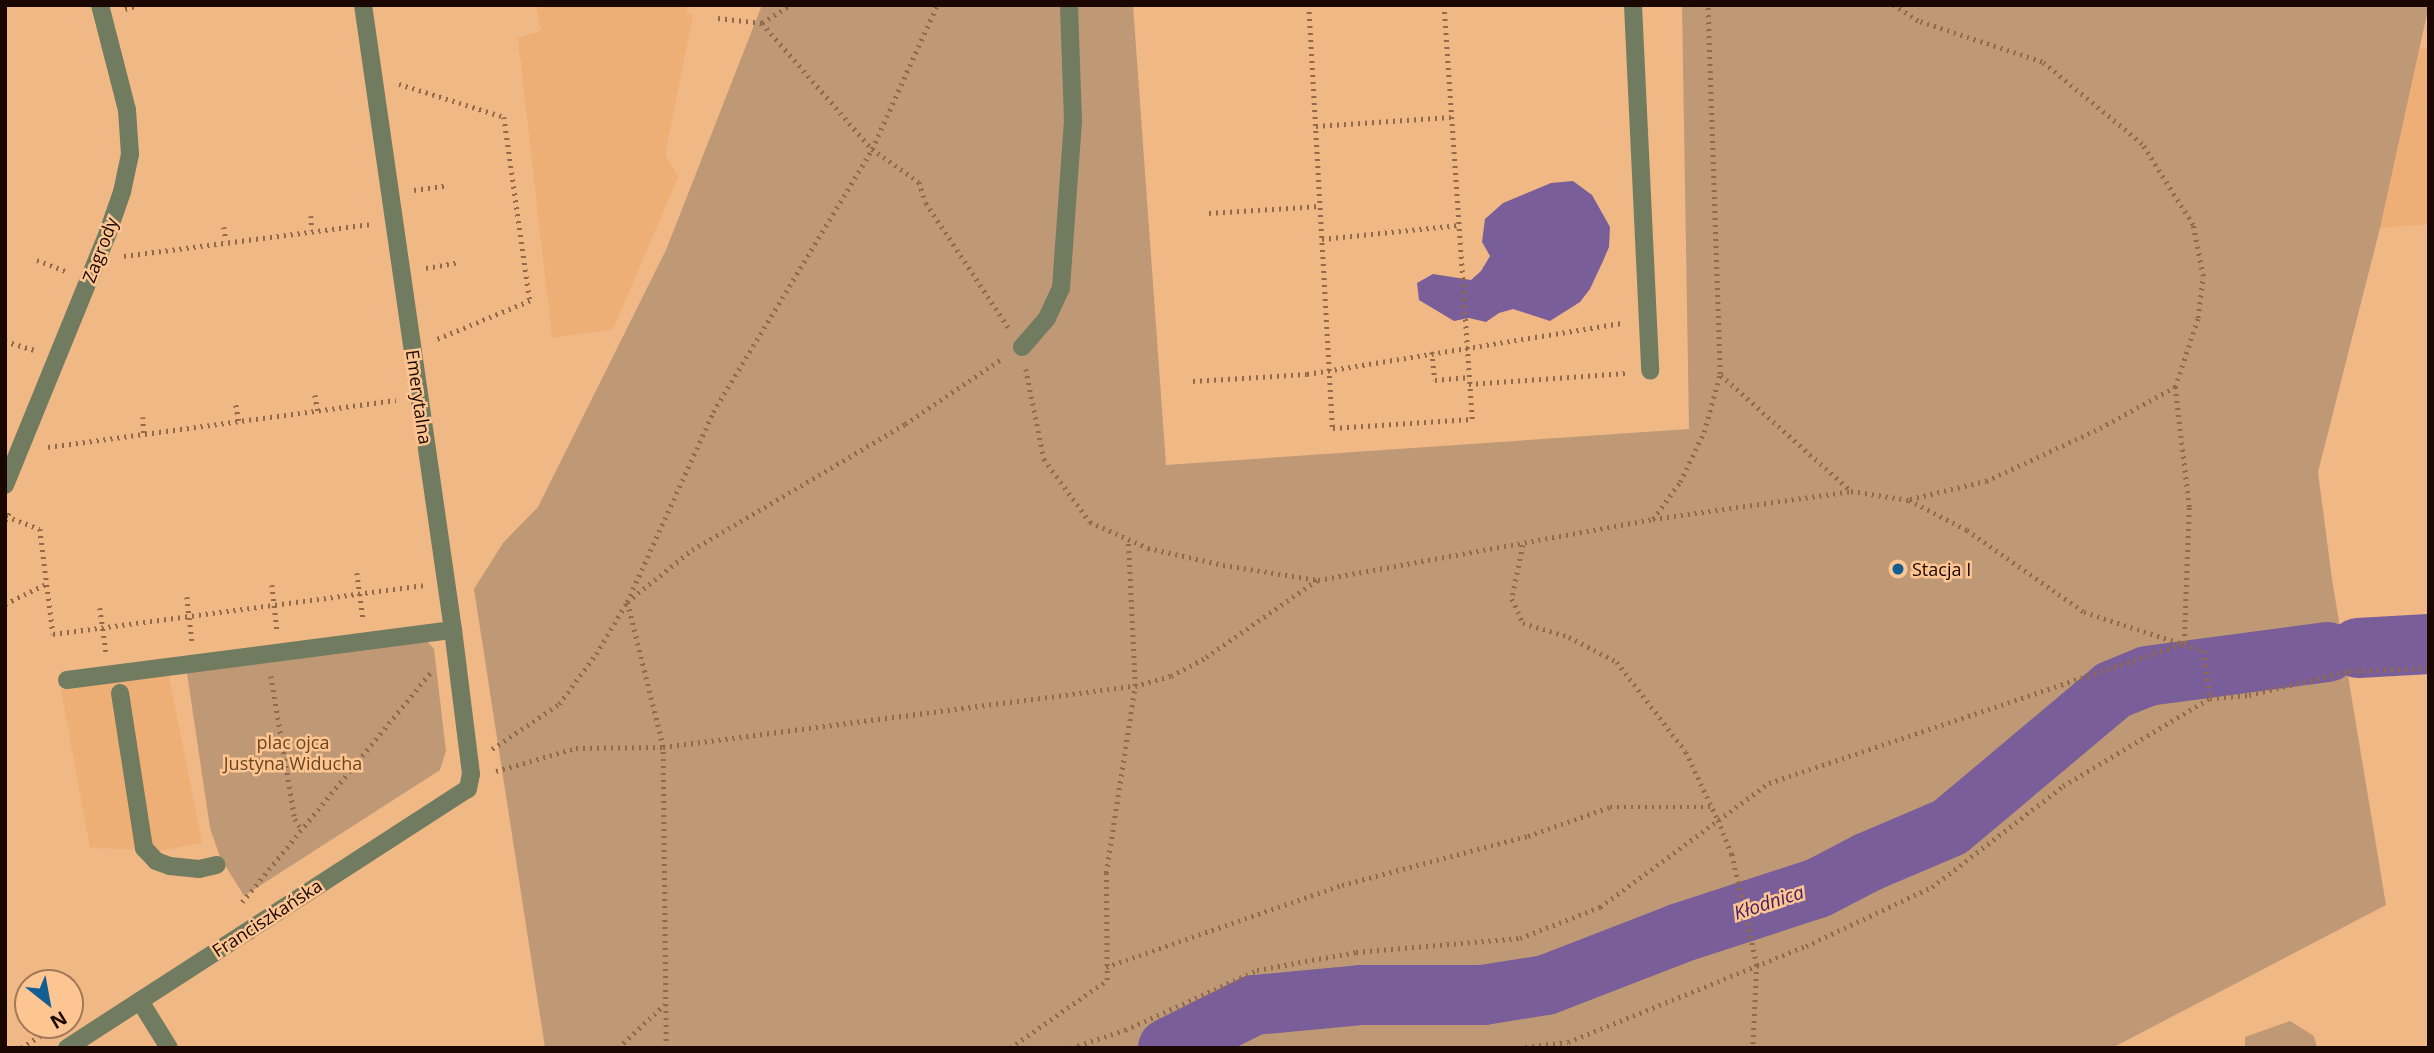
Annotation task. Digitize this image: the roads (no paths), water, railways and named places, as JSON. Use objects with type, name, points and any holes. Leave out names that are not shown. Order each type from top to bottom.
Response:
[{"type":"street","name":"Zagrody","points":[[5,485],[108,232],[122,192],[130,154],[127,110],[100,5]]},
{"type":"street","name":"Emerytalna","points":[[363,5],[412,350],[444,631],[469,781]]},
{"type":"street","points":[[1022,347],[1047,318],[1060,288],[1073,121],[1069,5]]},
{"type":"street","points":[[1633,5],[1650,372]]},
{"type":"street","points":[[66,680],[444,631]]},
{"type":"street","points":[[120,693],[144,848],[156,861],[170,866],[199,869],[217,865]]},
{"type":"street","name":"Franciszkańska","points":[[67,1048],[469,781]]},
{"type":"street","points":[[140,1001],[169,1048]]},
{"type":"waterway","name":"Kłodnica","points":[[2358,648],[2429,644]]},
{"type":"waterway","name":"Kłodnica","points":[[1168,1048],[1254,1005],[1361,995],[1483,995],[1546,985],[1680,933],[1818,888],[1868,862],[1950,827],[2113,690],[2147,676],[2327,652]]},
{"type":"place","name":"Stacja I","points":[[1898,569]]},
{"type":"park label","name":"plac ojca Justyna Widucha","points":[[293,753]]}]
